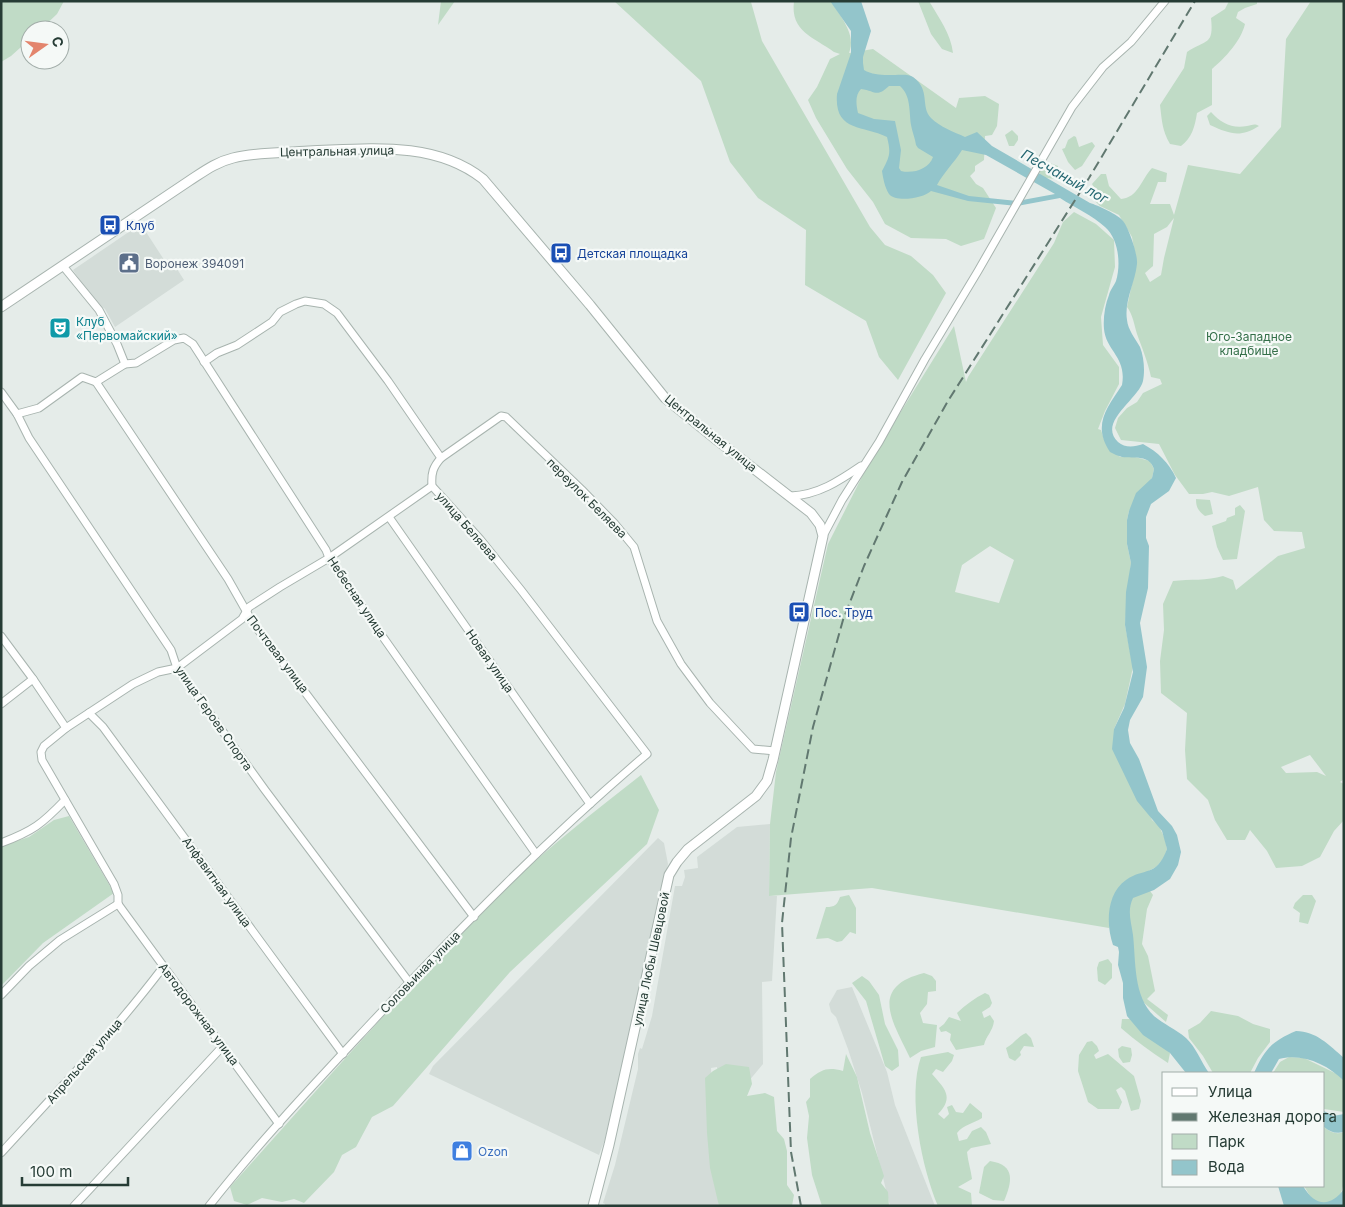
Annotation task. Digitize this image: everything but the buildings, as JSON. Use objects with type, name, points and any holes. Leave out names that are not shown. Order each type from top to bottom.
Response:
[{"type":"street","points":[[823,536],[862,465],[879,442],[1072,107],[1103,67],[1131,42],[1155,16],[1165,1]]},
{"type":"street","name":"Центральная улица","points":[[1,307],[214,164],[232,158],[277,152],[362,149],[420,152],[446,158],[470,169],[493,190],[584,297],[665,398],[791,496],[816,518],[823,536]]},
{"type":"street","points":[[16,414],[38,408],[82,377],[96,382],[125,364],[117,344],[98,310],[63,266]]},
{"type":"street","points":[[204,362],[217,353],[237,345],[272,322],[280,312],[296,304],[305,301],[324,304],[337,313],[388,381],[441,458]]},
{"type":"street","name":"Небесная улица","points":[[125,364],[136,363],[174,340],[184,338],[193,344],[326,550],[329,558],[536,854]]},
{"type":"street","name":"Почтовая улица","points":[[96,382],[228,579],[247,612],[343,744],[474,917]]},
{"type":"street","name":"улица Героев Спорта","points":[[1,392],[29,438],[170,650],[177,668],[265,790],[410,982]]},
{"type":"street","name":"переулок Беляева","points":[[441,458],[501,416],[506,418],[582,490],[634,547],[657,621],[681,664],[710,703],[753,749],[775,751]]},
{"type":"street","name":"улица Беляева","points":[[441,458],[434,466],[431,475],[432,486],[480,539],[647,754]]},
{"type":"street","points":[[791,496],[814,493],[839,481],[862,465]]},
{"type":"street","points":[[1,995],[29,966],[60,940],[118,904],[118,895],[114,884],[42,760],[41,752],[44,746],[66,728],[133,684],[158,672],[177,668],[242,618],[249,607],[329,558],[432,486]]},
{"type":"street","name":"Новая улица","points":[[389,517],[590,804]]},
{"type":"street","name":"улица Любы Шевцовой","points":[[593,1206],[609,1145],[669,875],[688,849],[756,796],[767,781],[823,536]]},
{"type":"street","points":[[1,636],[34,680],[66,728]]},
{"type":"street","points":[[1,704],[34,680]]},
{"type":"street","name":"Алфавитная улица","points":[[88,713],[103,727],[343,1054]]},
{"type":"street","name":"Соловьиная улица","points":[[209,1206],[279,1124],[410,982],[536,854],[647,754]]},
{"type":"street","points":[[1,843],[34,830],[65,800]]},
{"type":"street","name":"Автодорожная улица","points":[[118,904],[279,1124]]},
{"type":"street","name":"Апрельская улица","points":[[1,1153],[72,1075],[164,966]]},
{"type":"street","points":[[74,1206],[223,1046]]},
{"type":"shaded area","points":[[139,225],[144,233],[146,232],[170,269],[177,269],[184,280],[115,327],[105,309],[92,298],[73,270]]},
{"type":"shaded area","points":[[770,824],[769,896],[777,896],[772,981],[762,982],[763,1064],[743,1088],[719,1090],[717,1067],[711,1068],[719,1206],[605,1206],[603,1203],[615,1165],[638,1069],[638,1054],[640,1048],[642,1049],[652,1016],[675,886],[682,886],[685,877],[684,870],[698,868],[697,857],[737,827]]},
{"type":"shaded area","points":[[658,838],[664,843],[668,864],[605,1139],[599,1155],[429,1074],[433,1066]]},
{"type":"shaded area","points":[[852,987],[887,1072],[895,1105],[935,1206],[890,1206],[862,1093],[848,1049],[829,1004],[837,990]]},
{"type":"green space","points":[[1,1],[64,1],[57,14],[51,20],[20,20],[20,48],[1,62]]},
{"type":"green space","points":[[441,1],[455,1],[438,25]]},
{"type":"green space","points":[[614,1],[751,2],[762,41],[870,227],[885,245],[911,256],[933,275],[946,293],[898,380],[879,357],[866,321],[805,285],[806,230],[758,198],[730,162],[701,81]]},
{"type":"green space","points":[[794,1],[831,1],[843,19],[849,33],[851,46],[849,53],[873,49],[956,108],[959,98],[985,96],[999,104],[997,126],[992,135],[985,136],[984,160],[975,166],[975,171],[970,176],[976,184],[983,188],[996,208],[984,239],[961,246],[946,239],[911,238],[885,224],[873,202],[847,169],[816,118],[808,100],[817,87],[830,59],[840,54],[805,33],[796,20]]},
{"type":"green space","points":[[918,1],[929,1],[947,33],[953,53],[942,49],[931,34]]},
{"type":"green space","points":[[1229,1],[1257,1],[1257,4],[1238,12],[1236,18],[1245,24],[1240,37],[1232,49],[1212,69],[1212,105],[1197,113],[1192,131],[1185,143],[1181,146],[1170,144],[1164,130],[1160,105],[1184,68],[1187,52],[1210,38],[1211,18],[1225,9]]},
{"type":"green space","name":"Юго-Западное кладбище","points":[[1311,1],[1344,1],[1344,779],[1340,782],[1344,784],[1344,820],[1334,831],[1320,857],[1302,866],[1276,868],[1267,851],[1250,830],[1245,840],[1227,840],[1215,820],[1208,800],[1187,779],[1185,750],[1187,713],[1161,693],[1160,661],[1164,630],[1163,604],[1173,581],[1223,576],[1233,580],[1236,590],[1278,556],[1305,548],[1302,532],[1274,531],[1264,520],[1258,487],[1229,496],[1212,492],[1189,494],[1175,475],[1159,444],[1121,440],[1115,428],[1118,418],[1127,408],[1137,402],[1143,393],[1162,384],[1160,379],[1151,377],[1132,316],[1127,307],[1135,270],[1132,237],[1119,215],[1100,206],[1093,199],[1097,192],[1092,184],[1101,174],[1106,174],[1109,186],[1121,199],[1127,198],[1136,191],[1152,168],[1167,173],[1166,182],[1158,182],[1150,204],[1170,204],[1174,215],[1188,165],[1240,174],[1281,127],[1286,39]],"holes":[[[1174,218],[1161,275],[1150,282],[1145,273],[1153,266],[1154,234],[1167,227]],[[1310,755],[1326,776],[1317,772],[1286,773],[1281,767]]]},
{"type":"green space","points":[[1211,112],[1223,122],[1232,126],[1242,127],[1255,124],[1259,126],[1240,133],[1223,131],[1210,125],[1207,116]]},
{"type":"green space","points":[[1012,130],[1018,136],[1018,140],[1014,146],[1009,146],[1005,135]]},
{"type":"green space","points":[[1074,136],[1079,147],[1092,142],[1095,146],[1082,166],[1075,170],[1068,162],[1062,149],[1065,148],[1068,140]]},
{"type":"green space","points":[[1050,163],[1058,166],[1057,179],[1040,176],[1039,170],[1047,167]]},
{"type":"green space","points":[[1074,212],[1096,224],[1114,240],[1115,267],[1101,317],[1103,345],[1119,367],[1119,384],[1098,429],[1101,430],[1104,439],[1120,457],[1135,457],[1150,461],[1154,469],[1152,478],[1129,511],[1127,520],[1127,544],[1131,563],[1125,625],[1133,667],[1125,704],[1114,729],[1152,820],[1159,826],[1165,839],[1167,849],[1164,858],[1156,867],[1128,879],[1112,901],[1109,928],[872,888],[769,896],[770,824],[776,772],[828,544],[869,463],[954,326],[966,382],[1054,243],[1063,222]],"holes":[[[990,546],[1014,560],[999,603],[955,592],[962,565]]]},
{"type":"green space","points":[[1196,499],[1210,500],[1213,514],[1205,516],[1198,509]]},
{"type":"green space","points":[[1240,505],[1245,511],[1237,559],[1223,560],[1217,547],[1212,526],[1226,521],[1227,518],[1235,515],[1235,508]]},
{"type":"green space","points":[[641,775],[659,810],[647,844],[510,972],[393,1106],[372,1117],[356,1147],[342,1155],[334,1172],[304,1203],[294,1199],[282,1202],[262,1198],[247,1205],[234,1201],[230,1187],[365,1036],[469,925],[537,859]]},
{"type":"green space","points":[[69,816],[114,893],[43,943],[1,986],[1,846],[29,837],[54,820]]},
{"type":"green space","points":[[1146,890],[1150,891],[1153,895],[1147,909],[1142,944],[1148,956],[1155,991],[1147,999],[1168,1015],[1166,1022],[1142,1001],[1128,965],[1128,896]]},
{"type":"green space","points":[[849,895],[856,908],[856,934],[850,932],[842,941],[837,942],[828,938],[816,939],[826,907],[834,906],[840,897]]},
{"type":"green space","points":[[1303,895],[1312,895],[1316,901],[1308,924],[1299,922],[1300,913],[1293,908]]},
{"type":"green space","points":[[1108,959],[1112,964],[1112,978],[1105,985],[1098,981],[1097,968],[1099,962]]},
{"type":"green space","points":[[924,973],[932,976],[936,981],[936,991],[928,992],[927,1004],[920,1013],[923,1023],[937,1025],[935,1047],[921,1051],[910,1058],[892,1019],[890,997],[896,987],[907,979]]},
{"type":"green space","points":[[862,976],[869,981],[879,995],[885,1024],[898,1050],[899,1066],[892,1071],[885,1066],[866,1001],[852,983]]},
{"type":"green space","points":[[985,993],[989,995],[992,1003],[990,1007],[982,1012],[984,1018],[990,1015],[994,1021],[984,1045],[956,1050],[950,1040],[951,1034],[946,1031],[941,1032],[939,1028],[949,1017],[961,1021],[957,1013]]},
{"type":"green space","points":[[1211,1011],[1238,1016],[1253,1024],[1270,1029],[1270,1042],[1251,1072],[1212,1072],[1189,1038],[1188,1030],[1200,1023]]},
{"type":"green space","points":[[1122,1019],[1134,1019],[1170,1053],[1168,1063],[1121,1028]]},
{"type":"green space","points":[[1026,1033],[1031,1038],[1034,1047],[1024,1046],[1020,1052],[1021,1055],[1015,1061],[1009,1058],[1006,1048]]},
{"type":"green space","points":[[1092,1041],[1099,1051],[1094,1055],[1096,1059],[1108,1054],[1134,1076],[1141,1101],[1139,1109],[1131,1111],[1125,1091],[1121,1087],[1116,1090],[1122,1102],[1119,1109],[1098,1109],[1088,1102],[1078,1071],[1079,1055],[1087,1042]]},
{"type":"green space","points":[[1122,1046],[1131,1048],[1130,1062],[1123,1063],[1119,1057],[1118,1049]]},
{"type":"green space","points":[[948,1052],[954,1055],[952,1061],[943,1072],[936,1069],[932,1074],[944,1088],[947,1098],[946,1103],[938,1114],[944,1119],[949,1114],[947,1107],[952,1105],[956,1112],[963,1113],[970,1103],[982,1113],[982,1118],[957,1133],[959,1141],[967,1139],[972,1131],[981,1127],[986,1132],[991,1144],[971,1148],[967,1152],[972,1179],[958,1187],[971,1193],[972,1206],[938,1206],[927,1173],[918,1132],[916,1092],[917,1073],[921,1057]]},
{"type":"green space","points":[[846,1054],[857,1077],[870,1133],[884,1176],[881,1183],[888,1192],[889,1206],[822,1206],[812,1175],[807,1138],[809,1116],[806,1102],[810,1097],[810,1079],[825,1070],[843,1071]]},
{"type":"green space","points":[[1289,1057],[1304,1058],[1339,1075],[1344,1082],[1344,1112],[1325,1109],[1325,1072],[1274,1072],[1280,1062]]},
{"type":"green space","points":[[726,1064],[749,1067],[752,1084],[747,1096],[765,1093],[774,1097],[777,1131],[784,1139],[787,1151],[787,1185],[794,1195],[792,1206],[719,1206],[710,1168],[705,1078]]},
{"type":"green space","points":[[1325,1128],[1333,1132],[1344,1132],[1344,1180],[1341,1192],[1333,1201],[1327,1203],[1318,1204],[1305,1187],[1325,1187]]},
{"type":"green space","points":[[990,1161],[1004,1166],[1010,1175],[1009,1187],[1004,1201],[993,1200],[979,1193],[984,1167]]},
{"type":"water","points":[[830,1],[861,1],[871,31],[863,57],[864,70],[885,75],[909,75],[913,77],[922,87],[926,109],[935,121],[965,137],[977,132],[992,146],[1090,203],[1113,213],[1123,221],[1133,242],[1137,264],[1126,313],[1130,331],[1140,347],[1144,364],[1144,377],[1140,388],[1116,419],[1112,427],[1113,434],[1118,442],[1124,445],[1143,444],[1154,451],[1163,458],[1176,478],[1169,491],[1151,504],[1146,517],[1146,538],[1149,546],[1148,588],[1140,623],[1147,667],[1143,697],[1130,720],[1128,730],[1130,743],[1139,759],[1158,811],[1172,826],[1177,835],[1181,852],[1178,865],[1170,879],[1154,890],[1133,898],[1130,916],[1137,978],[1142,999],[1154,1016],[1190,1042],[1208,1072],[1185,1072],[1170,1053],[1143,1035],[1127,1016],[1123,998],[1123,983],[1118,965],[1118,947],[1113,945],[1109,928],[1111,901],[1119,886],[1132,876],[1154,868],[1163,858],[1167,849],[1162,831],[1137,801],[1112,749],[1114,729],[1124,708],[1133,672],[1125,625],[1126,592],[1131,563],[1127,544],[1127,520],[1136,493],[1152,478],[1154,469],[1152,464],[1145,459],[1122,457],[1110,452],[1102,433],[1104,417],[1111,401],[1122,385],[1123,375],[1122,368],[1108,343],[1104,329],[1106,303],[1118,275],[1118,252],[1116,245],[1110,232],[1105,227],[1060,198],[1017,206],[968,201],[931,191],[922,196],[904,199],[893,197],[885,186],[882,171],[889,154],[887,137],[859,128],[845,121],[840,115],[837,106],[837,94],[851,53],[851,31]],"holes":[[[889,86],[900,86],[908,99],[916,145],[933,157],[928,165],[920,170],[906,172],[901,171],[899,168],[901,150],[895,121],[874,119],[858,113],[856,100],[861,89],[878,93]],[[962,150],[986,155],[1055,194],[1017,201],[969,196],[937,185]]]},
{"type":"water","points":[[1296,1031],[1316,1036],[1344,1058],[1344,1081],[1314,1061],[1296,1058],[1279,1059],[1272,1072],[1254,1072],[1265,1052],[1281,1039]]},
{"type":"water","points":[[1325,1112],[1333,1116],[1344,1114],[1344,1132],[1338,1133],[1325,1128]]},
{"type":"water","points":[[1278,1187],[1304,1187],[1313,1198],[1323,1202],[1334,1199],[1344,1189],[1344,1206],[1284,1206]]},
{"type":"railway","points":[[801,1206],[791,1152],[782,923],[791,838],[813,727],[843,620],[864,566],[902,482],[948,401],[1089,178],[1195,1]]},
{"type":"place","name":"Клуб","points":[[110,225]]},
{"type":"place","name":"Детская площадка","points":[[561,253]]},
{"type":"place","name":"Воронеж 394091","points":[[129,263]]},
{"type":"place","name":"Клуб «Первомайский»","points":[[60,328]]},
{"type":"place","name":"Пос. Труд","points":[[799,612]]},
{"type":"place","name":"Ozon","points":[[462,1151]]},
{"type":"water label","name":"Песчаный лог","points":[[1065,176]]}]
